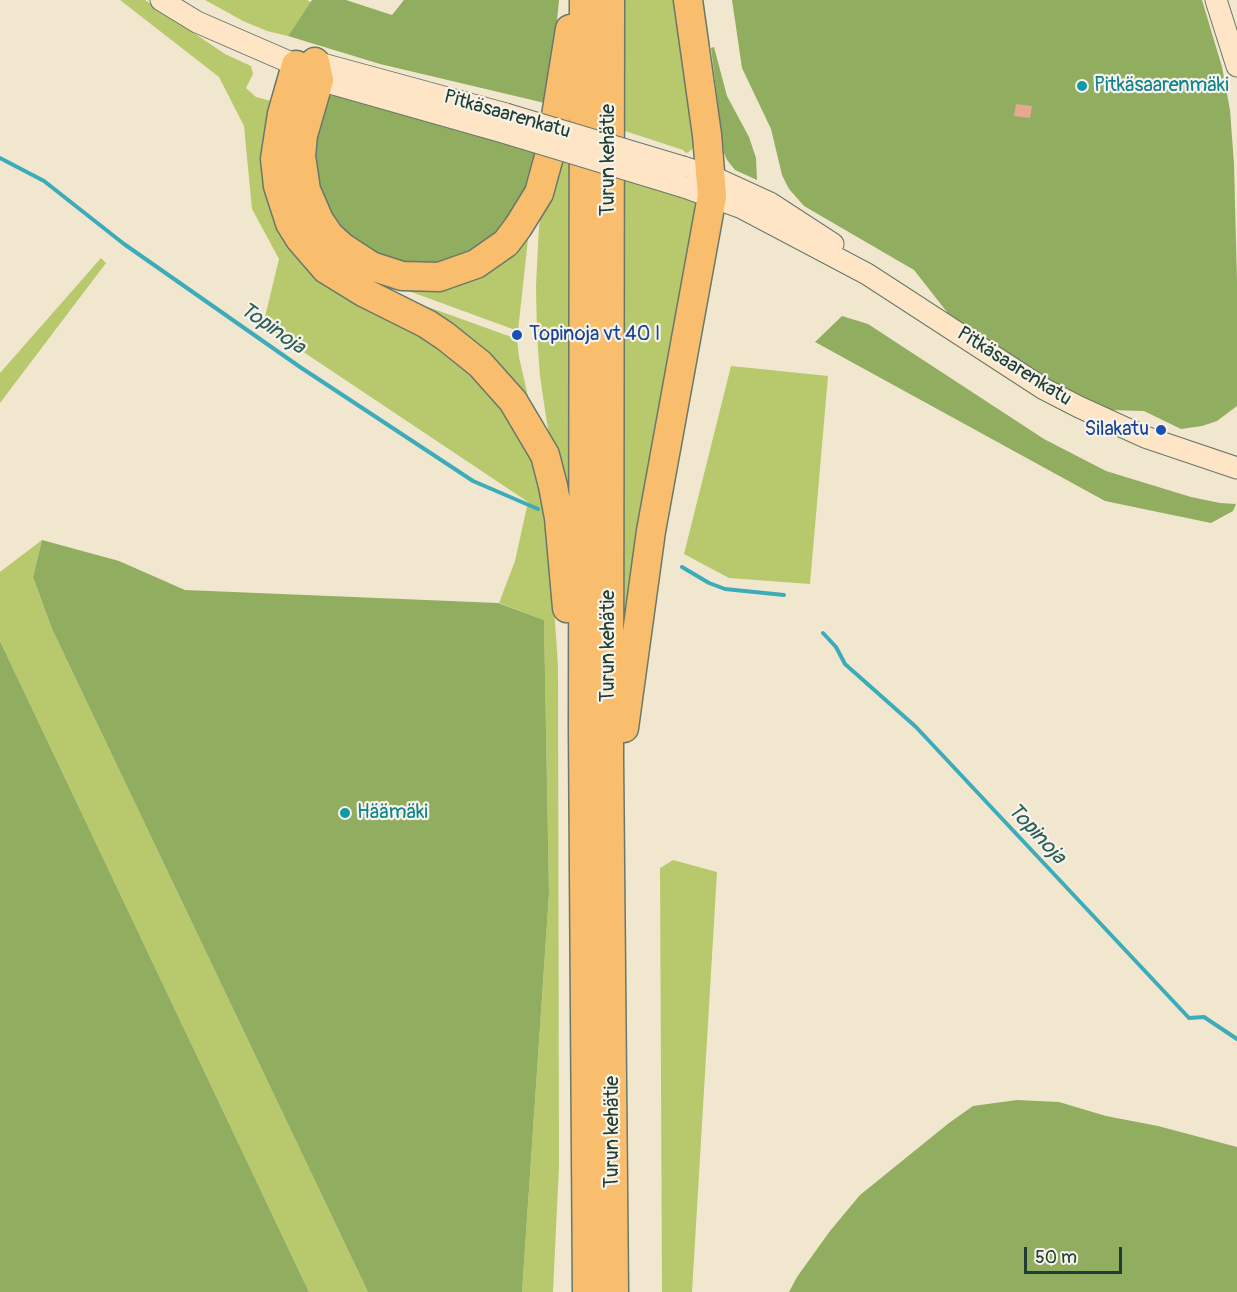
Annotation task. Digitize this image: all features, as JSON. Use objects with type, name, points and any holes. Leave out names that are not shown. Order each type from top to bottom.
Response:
[{"type":"highway","points":[[310,69],[302,165],[306,190],[311,203],[329,235],[342,247],[371,266],[402,276],[439,277],[476,264],[506,243],[519,227],[539,193],[550,153],[574,0]]},
{"type":"highway","name":"Turun kehätie","points":[[584,0],[583,729],[587,1292]]},
{"type":"highway","name":"Turun kehätie","points":[[610,0],[610,849],[614,1292]]},
{"type":"highway","points":[[610,849],[651,531],[711,186],[707,135],[688,0]]},
{"type":"highway","points":[[310,69],[282,114],[275,159],[283,205],[300,239],[326,269],[365,293],[427,324],[480,364],[513,401],[545,455],[554,486],[559,518],[565,594],[583,729]]},
{"type":"street","name":"Pitkäsaarenkatu","points":[[161,0],[203,25],[310,69],[506,124],[711,186],[742,208],[867,274],[1044,389],[1145,437],[1237,468]]},
{"type":"street","points":[[1216,0],[1237,66]]},
{"type":"green space","points":[[120,0],[145,0],[225,54],[251,66],[253,74],[246,88],[256,97],[275,102],[271,200],[485,383],[530,448],[548,517],[558,666],[559,1166],[553,1292],[522,1292],[549,894],[544,620],[499,603],[515,561],[528,502],[263,325],[279,259],[252,209],[244,126],[219,77]]},
{"type":"green space","points":[[205,0],[307,0],[311,2],[288,36],[267,31],[243,21]]},
{"type":"green space","points":[[312,0],[346,0],[392,15],[404,0],[559,0],[549,104],[380,64],[288,36]]},
{"type":"green space","points":[[621,0],[681,0],[697,140],[689,152],[686,153],[683,150],[619,129]]},
{"type":"green space","points":[[732,0],[1202,0],[1222,67],[1230,110],[1234,164],[1237,282],[1237,406],[1217,421],[1181,429],[1144,411],[1109,410],[1059,386],[954,321],[914,270],[804,206],[789,189],[782,175],[771,129],[742,68]]},
{"type":"green space","points":[[714,47],[727,96],[749,137],[756,158],[757,180],[735,170],[724,153],[711,48]]},
{"type":"green space","points":[[337,93],[543,152],[513,221],[475,256],[418,268],[364,250],[327,213],[311,153],[328,97]]},
{"type":"green space","points":[[554,155],[569,159],[572,555],[546,417],[537,336],[536,286],[539,226]]},
{"type":"green space","points":[[623,176],[704,201],[624,680],[624,499]]},
{"type":"green space","points":[[530,221],[518,331],[395,286]]},
{"type":"green space","points":[[101,258],[106,263],[0,403],[0,373]]},
{"type":"green space","points":[[406,299],[517,339],[532,414]]},
{"type":"green space","points":[[842,316],[868,324],[1044,439],[1106,471],[1191,497],[1236,504],[1233,511],[1211,523],[1105,501],[815,342]]},
{"type":"green space","points":[[731,366],[828,376],[810,584],[729,578],[684,554]]},
{"type":"green space","points":[[42,540],[33,577],[52,629],[368,1292],[309,1292],[0,641],[0,572]]},
{"type":"green space","points":[[42,540],[119,561],[185,590],[498,603],[544,620],[549,894],[522,1292],[368,1292],[52,629],[33,577]]},
{"type":"green space","points":[[0,641],[309,1292],[0,1292]]},
{"type":"green space","points":[[673,860],[717,872],[692,1292],[662,1292],[660,868]]},
{"type":"green space","points":[[1017,1100],[1059,1102],[1106,1116],[1158,1126],[1237,1147],[1237,1292],[789,1292],[830,1231],[860,1195],[973,1106]]},
{"type":"building","points":[[1016,104],[1032,106],[1030,118],[1014,116]]},
{"type":"waterway","name":"Topinoja","points":[[0,158],[44,181],[124,244],[300,367],[473,481],[538,509]]},
{"type":"waterway","name":"Topinoja","points":[[682,567],[709,583],[725,589],[784,595]]},
{"type":"waterway","name":"Topinoja","points":[[823,633],[836,647],[845,664],[916,727],[1189,1018],[1204,1017],[1237,1039]]},
{"type":"place","name":"Pitkäsaarenmäki","points":[[1082,86]]},
{"type":"place","name":"Topinoja vt 40 I","points":[[517,335]]},
{"type":"place","name":"Silakatu","points":[[1161,430]]},
{"type":"place","name":"Häämäki","points":[[345,813]]}]
